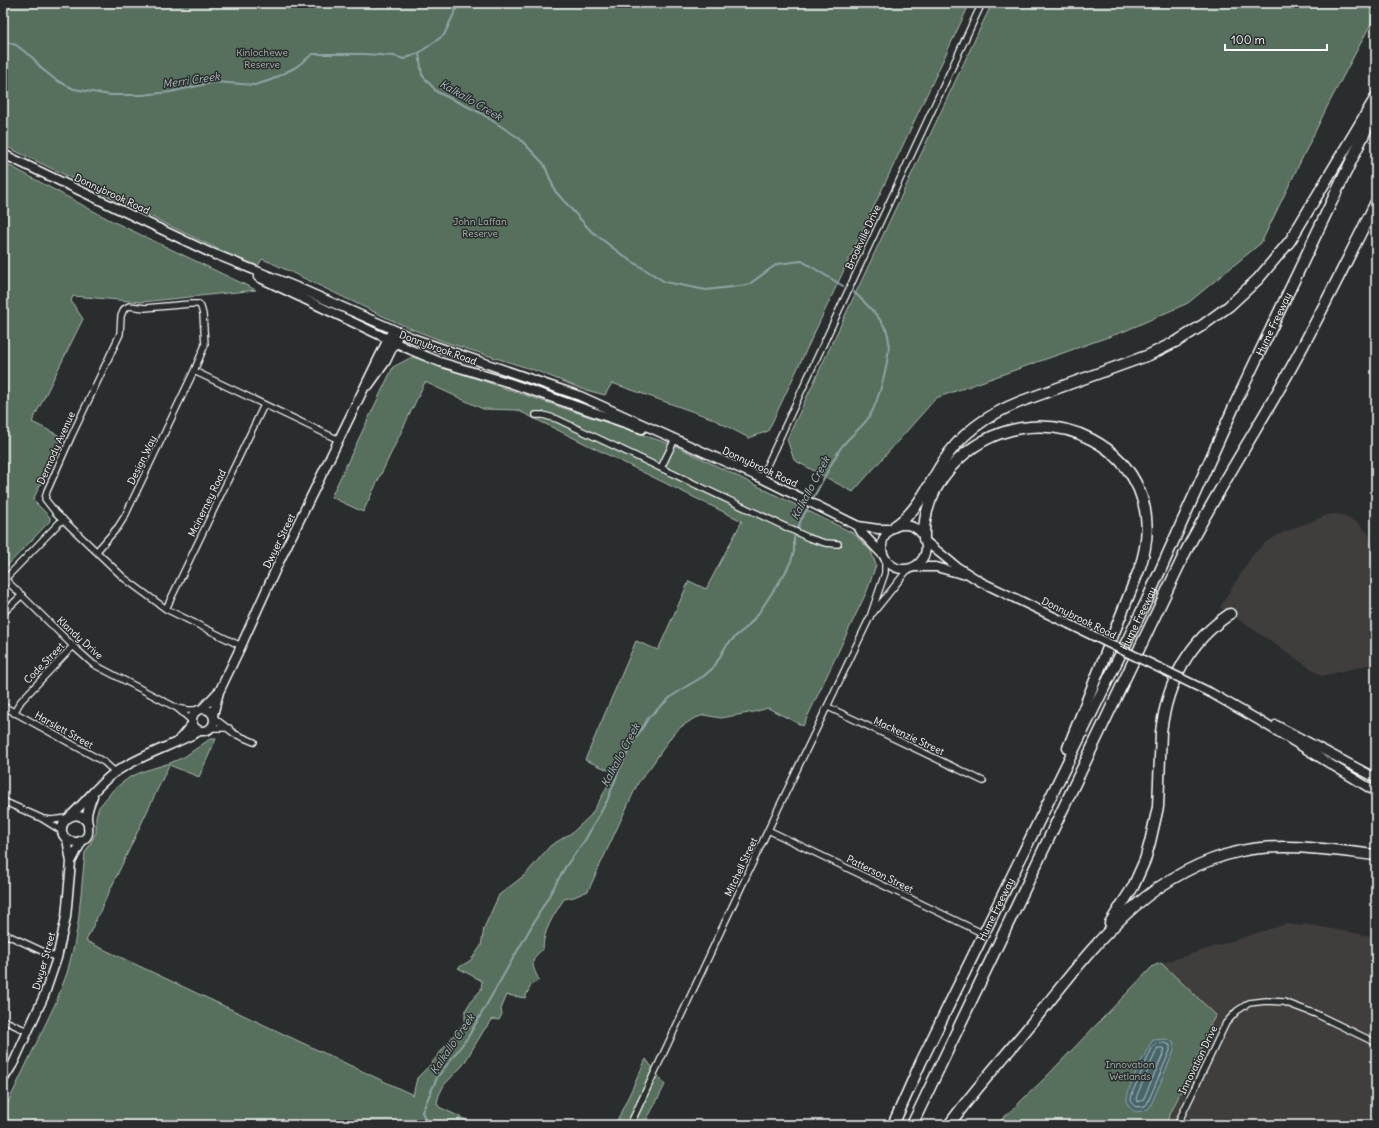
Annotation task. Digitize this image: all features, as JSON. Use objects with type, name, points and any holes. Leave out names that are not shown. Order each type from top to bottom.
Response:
[{"type":"highway","points":[[893,528],[905,520],[927,491],[943,462],[954,446],[990,416],[1001,409],[1149,355],[1179,340],[1229,306],[1258,279],[1290,241],[1376,97]]},
{"type":"highway","name":"Hume Freeway","points":[[894,1125],[921,1062],[1048,804],[1172,545],[1236,402],[1376,109]]},
{"type":"highway","name":"Hume Freeway","points":[[912,1125],[1185,553],[1203,519],[1283,383],[1339,279],[1376,202]]},
{"type":"highway","points":[[924,540],[923,527],[926,510],[944,476],[961,456],[978,444],[995,435],[1010,430],[1025,427],[1055,428],[1070,431],[1094,440],[1106,447],[1120,460],[1139,489],[1144,507],[1147,531],[1142,560],[1048,804]]},
{"type":"highway","points":[[1097,943],[1133,887],[1145,860],[1158,807],[1162,720],[1169,694],[1182,666],[1193,648],[1212,627],[1230,614]]},
{"type":"highway","points":[[949,1125],[1097,943],[1129,909],[1158,887],[1190,869],[1241,851],[1280,847],[1376,854]]},
{"type":"main road","name":"Donnybrook Road","points":[[3,154],[212,253],[391,342],[440,362],[510,383],[636,427],[672,437]]},
{"type":"main road","name":"Donnybrook Road","points":[[212,253],[299,288],[399,333],[444,350],[520,374],[580,396],[760,478],[858,526],[878,529],[893,528]]},
{"type":"main road","name":"Dwyer Street","points":[[213,716],[219,692],[242,646],[279,562],[358,400],[381,369],[391,342],[399,333]]},
{"type":"main road","points":[[902,525],[915,528],[924,540],[924,554],[922,559],[911,568],[898,568],[893,566],[884,557],[882,541],[885,534],[893,528],[902,525]]},
{"type":"main road","name":"Donnybrook Road","points":[[858,526],[861,532],[884,557]]},
{"type":"main road","name":"Donnybrook Road","points":[[924,540],[957,567],[981,582]]},
{"type":"main road","name":"Donnybrook Road","points":[[911,568],[930,566],[943,568],[981,582],[1267,720],[1376,779]]},
{"type":"main road","name":"Dwyer Street","points":[[200,710],[219,692]]},
{"type":"main road","name":"Donnybrook Road","points":[[1211,693],[1260,721],[1376,792]]},
{"type":"main road","points":[[94,792],[87,817],[89,829],[88,835],[82,841],[74,842],[67,839],[62,831],[63,824],[68,817],[84,804],[94,792],[104,780],[127,764],[177,743],[200,731],[205,731],[210,728],[214,724],[213,716],[208,710],[200,710],[193,714],[192,722],[177,743]]},
{"type":"main road","points":[[192,722],[195,728],[200,731]]},
{"type":"main road","points":[[68,817],[77,815],[81,816],[88,824]]},
{"type":"main road","name":"Dwyer Street","points":[[3,1080],[13,1064],[44,996],[57,958],[66,917],[71,862],[67,839]]},
{"type":"main road","name":"Dwyer Street","points":[[71,862],[82,841]]},
{"type":"street","name":"Brookville Drive","points":[[760,478],[982,3]]},
{"type":"street","name":"Design Way","points":[[98,552],[125,516],[194,371],[202,351],[205,340],[203,311],[198,304],[194,304]]},
{"type":"street","name":"Dermody Avenue","points":[[194,304],[145,308],[129,306],[124,309],[121,316],[120,334],[45,496],[46,502],[124,578],[166,609],[242,646]]},
{"type":"street","points":[[194,371],[339,440]]},
{"type":"street","name":"Mcinerney Road","points":[[166,609],[264,405]]},
{"type":"street","points":[[536,415],[549,416],[557,419],[818,542],[838,544]]},
{"type":"street","points":[[661,468],[672,437]]},
{"type":"street","points":[[4,578],[63,519]]},
{"type":"street","name":"Mitchell Street","points":[[630,1125],[768,830],[828,708],[870,617],[885,573],[884,557]]},
{"type":"street","name":"Mitchell Street","points":[[870,617],[911,568]]},
{"type":"street","name":"Klandy Drive","points":[[4,578],[73,646],[94,664],[177,708],[192,722]]},
{"type":"street","points":[[3,613],[22,595]]},
{"type":"street","name":"Code Street","points":[[14,712],[21,701],[73,646]]},
{"type":"street","name":"Harslett Street","points":[[3,706],[104,762],[115,772]]},
{"type":"street","name":"Klandy Drive","points":[[177,708],[200,710]]},
{"type":"street","name":"Mackenzie Street","points":[[828,708],[983,781]]},
{"type":"street","points":[[213,716],[236,734],[254,742]]},
{"type":"street","points":[[210,728],[229,728]]},
{"type":"street","points":[[3,801],[41,818],[62,831]]},
{"type":"street","points":[[41,818],[51,820],[68,817]]},
{"type":"street","name":"Patterson Street","points":[[768,830],[984,934]]},
{"type":"street","points":[[3,933],[57,958]]},
{"type":"street","name":"Innovation Drive","points":[[1177,1125],[1226,1023],[1238,1011],[1249,1004],[1266,1001],[1284,1002],[1316,1014],[1376,1044]]},
{"type":"street","points":[[3,1020],[27,1031]]},
{"type":"shaded area","points":[[1327,515],[1341,515],[1358,523],[1367,532],[1376,552],[1376,663],[1322,676],[1220,607],[1252,556],[1265,543],[1280,534]]},
{"type":"shaded area","points":[[1286,924],[1303,926],[1304,924],[1376,937],[1376,1125],[996,1125],[1045,1078],[1153,966]]},
{"type":"green space","points":[[3,3],[970,3],[768,431],[749,438],[711,418],[612,383],[605,395],[582,389],[537,371],[445,342],[414,330],[262,259],[257,268],[3,145]]},
{"type":"green space","points":[[992,3],[1376,3],[1376,14],[1328,105],[1261,243],[1188,303],[1125,331],[936,398],[853,492],[794,460],[787,439]]},
{"type":"green space","points":[[3,162],[110,220],[256,290],[142,302],[73,296],[71,301],[83,319],[32,422],[60,436],[61,440],[33,500],[50,517],[50,521],[7,566],[3,566]]},
{"type":"green space","points":[[412,357],[676,446],[853,533],[871,551],[876,565],[867,591],[803,726],[768,708],[721,718],[704,715],[693,719],[673,734],[638,783],[588,891],[574,897],[564,899],[553,917],[545,935],[543,949],[535,957],[533,963],[533,967],[539,980],[531,985],[525,998],[507,995],[501,1009],[502,1014],[499,1020],[493,1019],[484,1030],[463,1065],[444,1085],[437,1103],[439,1107],[477,1125],[3,1125],[3,1113],[56,1002],[67,973],[78,924],[85,853],[96,833],[96,816],[99,807],[114,789],[130,777],[184,757],[210,739],[216,739],[199,777],[169,765],[86,941],[413,1095],[417,1078],[431,1064],[465,1021],[465,1011],[471,1001],[481,990],[482,981],[458,968],[471,960],[481,946],[484,928],[499,895],[526,874],[550,846],[573,832],[591,815],[605,791],[613,772],[585,760],[636,641],[658,650],[689,581],[706,589],[742,521],[517,410],[483,409],[425,382],[363,512],[331,497],[393,367]]},
{"type":"green space","name":"Innovation Wetlands","points":[[1161,963],[1216,1015],[1210,1025],[1212,1026],[1165,1125],[996,1125],[1045,1078],[1153,966]]},
{"type":"green space","points":[[646,1059],[665,1085],[644,1125],[615,1125]]},
{"type":"water","points":[[1164,1039],[1173,1041],[1174,1051],[1150,1107],[1147,1110],[1136,1112],[1132,1110],[1127,1102],[1127,1096],[1132,1082],[1153,1040]]},
{"type":"waterway","name":"Merri Creek","points":[[3,41],[16,45],[33,58],[42,69],[56,80],[74,89],[110,95],[142,95],[170,92],[215,82],[255,85],[271,80],[296,67],[313,54],[364,54],[394,56],[404,59],[419,53],[444,35],[459,3]]},
{"type":"waterway","name":"Kalkallo Creek","points":[[419,53],[422,75],[437,92],[479,112],[519,138],[544,164],[555,191],[591,231],[625,257],[665,282],[706,290],[748,285],[777,264],[802,261],[843,286]]},
{"type":"waterway","name":"Kalkallo Creek","points":[[812,500],[840,449],[869,417],[877,400],[884,377],[888,354],[888,335],[883,324],[874,312],[854,292]]},
{"type":"waterway","name":"Kalkallo Creek","points":[[428,1125],[422,1112],[437,1078],[468,1037],[566,866],[585,840],[607,801],[620,768],[631,746],[649,717],[672,696],[704,676],[714,667],[726,646],[747,627],[758,614],[785,573],[791,561],[794,552],[794,538],[801,520],[810,504]]},
{"type":"park label","name":"Kinlochewe Reserve","points":[[262,58]]},
{"type":"park label","name":"John Laffan Reserve","points":[[480,226]]}]
